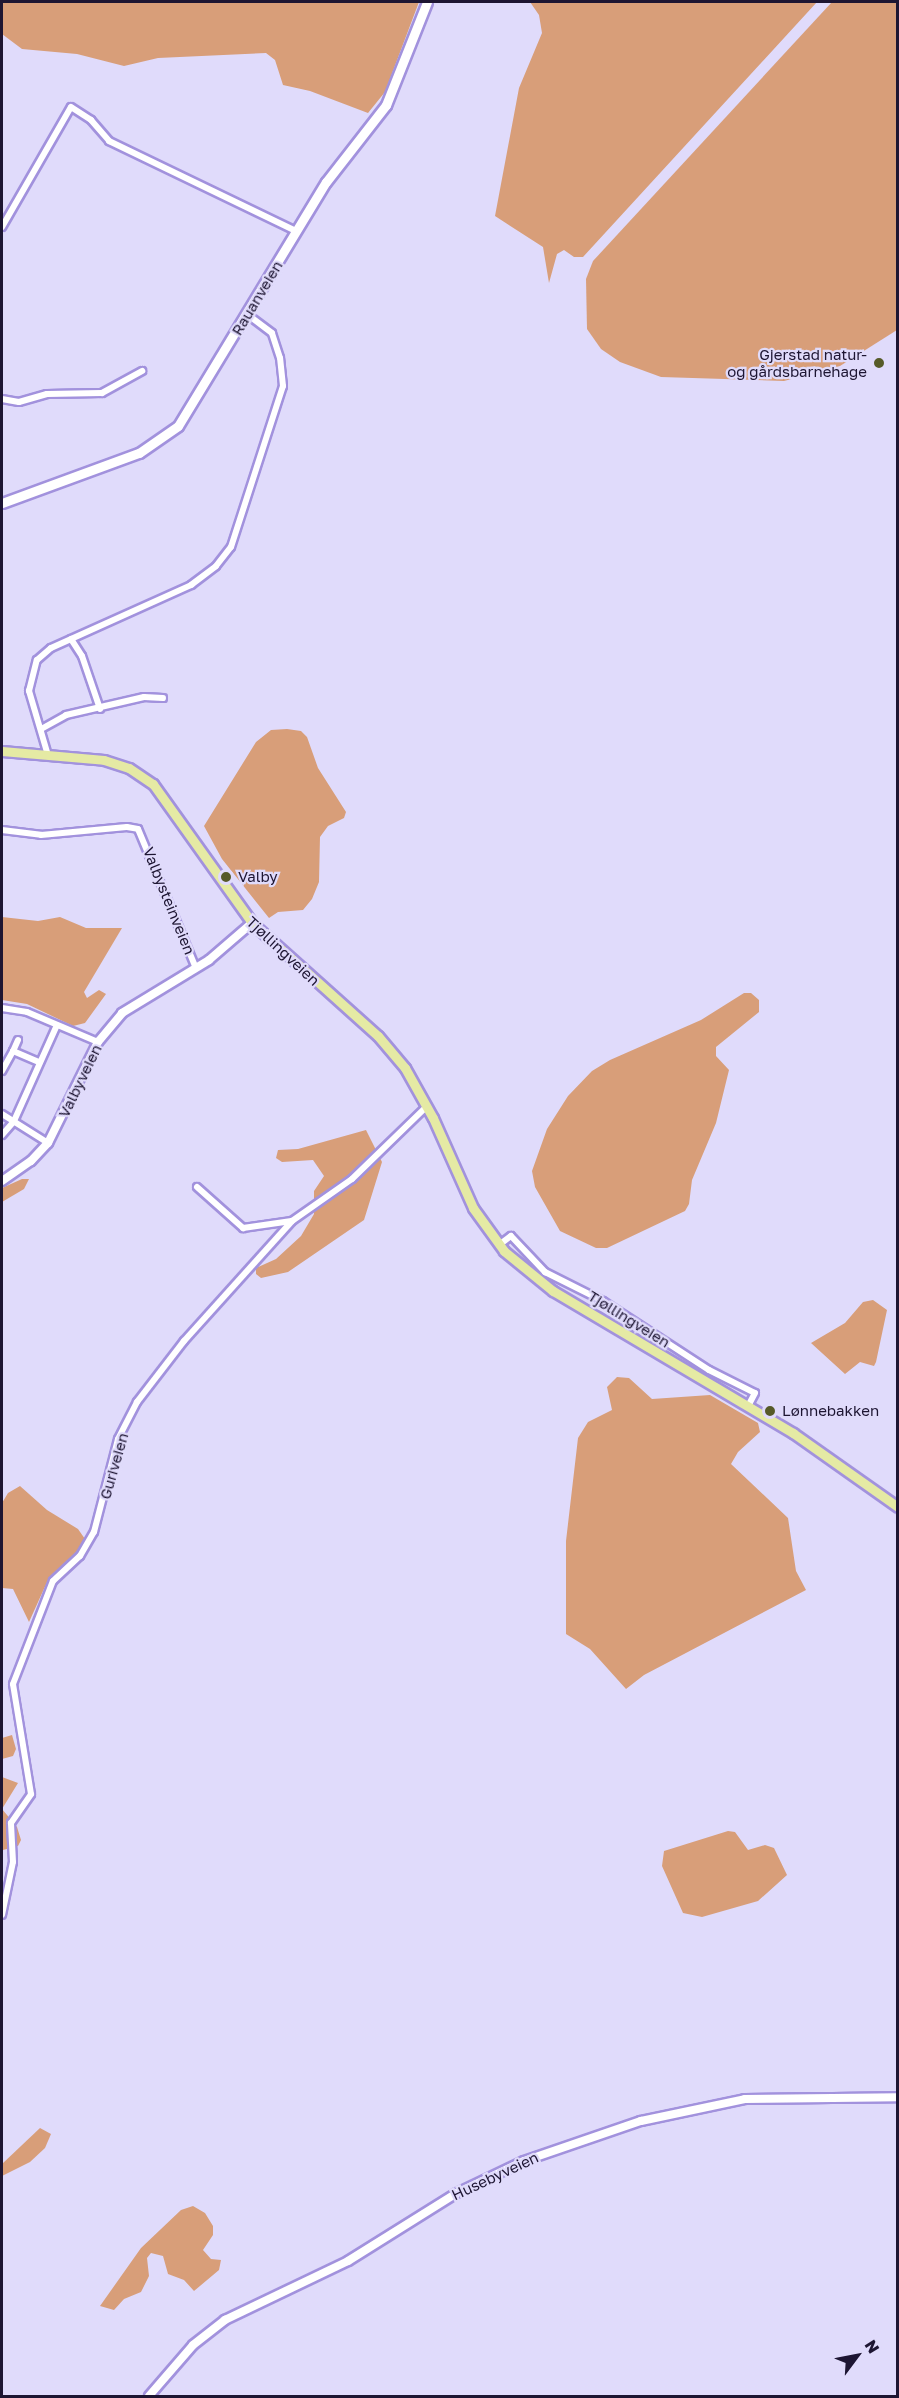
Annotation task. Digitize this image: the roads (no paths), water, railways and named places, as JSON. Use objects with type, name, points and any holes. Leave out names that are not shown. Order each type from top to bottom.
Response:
[{"type":"main road","name":"Rauanveien","points":[[2,503],[139,453],[162,440],[191,408],[334,170],[386,105],[427,2]]},
{"type":"main road","name":"Tjøllingveien","points":[[2,751],[47,752],[114,763],[153,784],[252,923],[378,1036],[405,1068],[427,1106],[485,1227],[499,1245],[553,1291],[748,1406],[897,1507]]},
{"type":"street","points":[[2,227],[71,107],[91,120],[109,141],[296,231]]},
{"type":"street","points":[[47,752],[43,728],[31,704],[32,669],[44,653],[190,585],[216,566],[231,547],[283,386],[280,358],[272,333],[248,314]]},
{"type":"street","points":[[2,399],[19,402],[47,394],[102,393],[142,371]]},
{"type":"street","points":[[71,639],[82,656],[100,709]]},
{"type":"street","points":[[43,728],[57,718],[144,697],[163,698]]},
{"type":"street","name":"Valbysteinveien","points":[[2,830],[41,835],[127,826],[138,829],[196,968]]},
{"type":"street","name":"Valbyveien","points":[[2,1181],[27,1164],[48,1143],[98,1042],[122,1013],[196,968],[252,923]]},
{"type":"street","points":[[2,1008],[27,1012],[98,1042]]},
{"type":"street","points":[[2,1135],[14,1121],[57,1025]]},
{"type":"street","points":[[2,1071],[18,1040]]},
{"type":"street","points":[[13,1051],[39,1062]]},
{"type":"street","name":"Guriveien","points":[[2,1915],[13,1862],[11,1823],[31,1794],[13,1684],[47,1592],[53,1581],[80,1556],[94,1532],[118,1439],[138,1402],[184,1341],[292,1221],[357,1175],[393,1135],[427,1106]]},
{"type":"street","points":[[2,1114],[48,1143]]},
{"type":"street","points":[[197,1187],[243,1228],[292,1221]]},
{"type":"street","name":"Tjøllingveien","points":[[499,1245],[511,1236],[545,1272],[603,1301],[717,1375],[755,1393],[748,1406]]},
{"type":"street","name":"Husebyveien","points":[[149,2397],[193,2345],[225,2320],[365,2252],[457,2193],[524,2161],[641,2121],[735,2101],[897,2097]]},
{"type":"place","name":"Gjerstad natur- og gårdsbarnehage","points":[[879,363]]},
{"type":"place","name":"Valby","points":[[226,877]]},
{"type":"place","name":"Lønnebakken","points":[[770,1411]]}]
